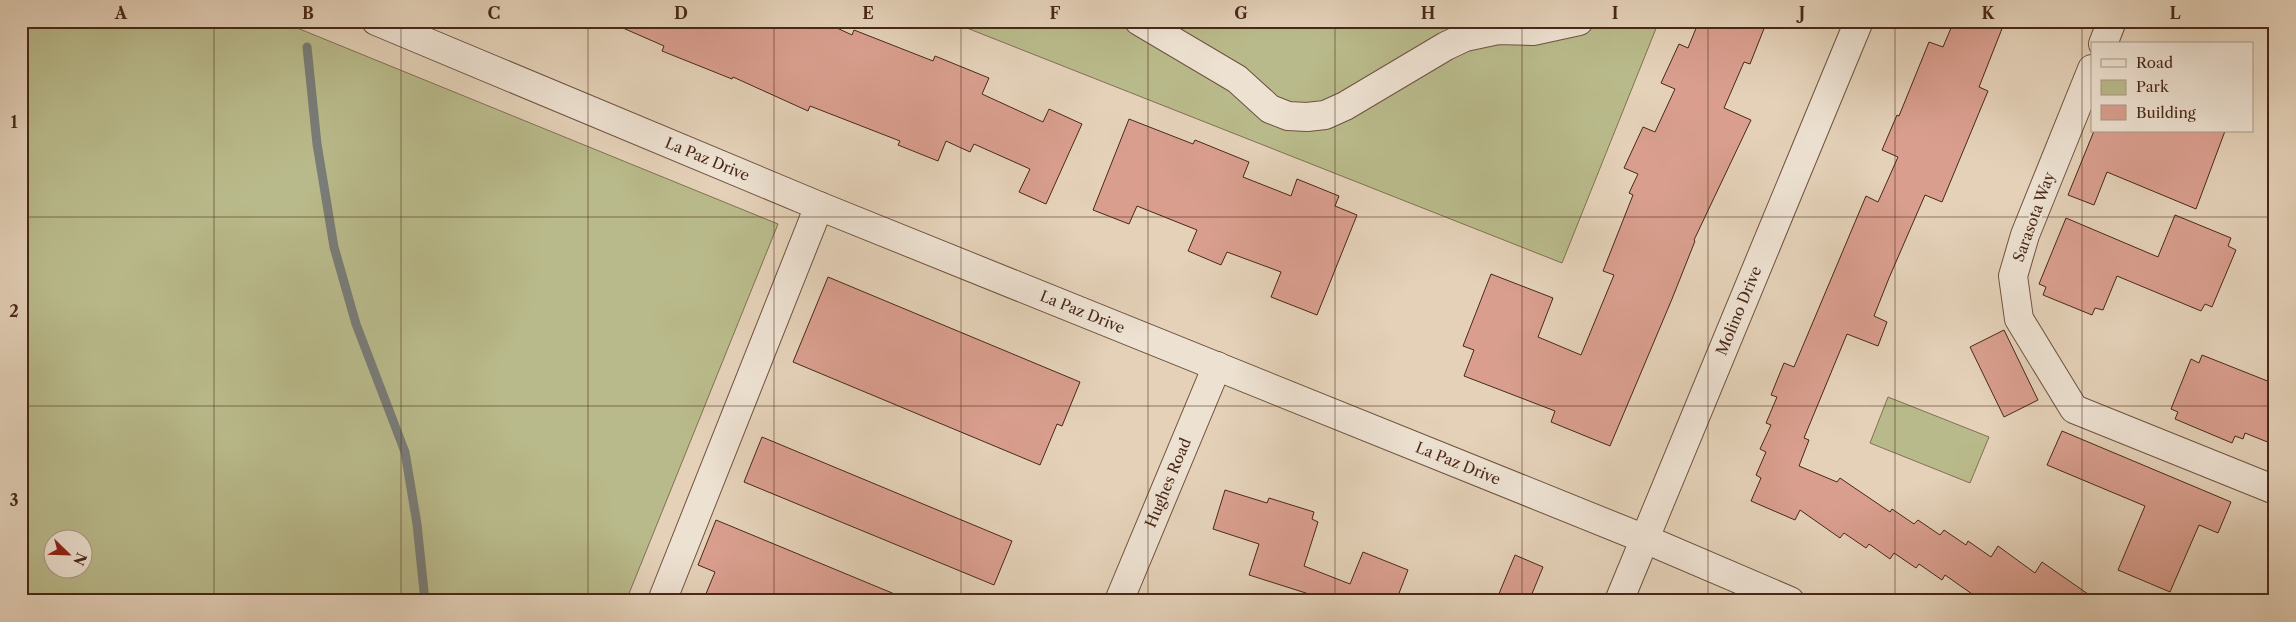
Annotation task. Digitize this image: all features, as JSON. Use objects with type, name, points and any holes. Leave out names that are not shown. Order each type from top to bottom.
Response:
[{"type":"street","name":"La Paz Drive","points":[[376,21],[819,206],[1644,539],[1790,601]]},
{"type":"street","points":[[1139,21],[1237,79],[1270,109],[1288,116],[1307,117],[1325,115],[1345,106],[1446,46],[1465,37],[1498,30],[1533,31],[1579,21]]},
{"type":"street","name":"Molino Drive","points":[[1619,601],[1859,21]]},
{"type":"street","points":[[2104,42],[2112,21]]},
{"type":"street","name":"Sarasota Way","points":[[2091,73],[2020,252],[2013,276],[2019,319],[2074,409],[2275,490]]},
{"type":"street","points":[[662,601],[819,206]]},
{"type":"street","name":"Hughes Road","points":[[1119,601],[1217,366]]},
{"type":"green space","points":[[21,21],[280,21],[778,224],[626,601],[21,601]]},
{"type":"green space","points":[[949,21],[1659,21],[1562,263]]},
{"type":"green space","points":[[1888,397],[1989,437],[1970,483],[1870,443]]},
{"type":"building","points":[[607,21],[822,21],[852,35],[854,30],[933,61],[935,56],[989,78],[982,94],[1043,122],[1049,109],[1082,124],[1046,204],[1019,192],[1030,169],[974,144],[970,152],[946,141],[938,161],[898,145],[900,141],[810,106],[808,111],[733,77],[732,79],[662,51],[664,46]]},
{"type":"building","points":[[1699,21],[1767,21],[1750,64],[1744,62],[1724,108],[1751,120],[1694,240],[1672,299],[1610,446],[1551,422],[1555,411],[1464,376],[1474,350],[1463,346],[1491,274],[1553,298],[1538,337],[1581,355],[1614,275],[1603,271],[1633,195],[1629,193],[1638,174],[1624,168],[1643,127],[1655,132],[1675,89],[1661,83],[1679,44],[1688,48]]},
{"type":"building","points":[[1954,21],[2005,21],[1979,87],[1988,91],[1942,202],[1925,195],[1889,278],[1874,316],[1887,322],[1878,346],[1847,334],[1804,438],[1809,440],[1799,466],[1837,482],[1840,478],[1890,512],[1892,509],[1914,524],[1918,520],[1940,535],[1944,530],[1966,545],[1968,541],[1991,557],[1998,546],[2035,573],[2042,562],[2098,601],[1982,601],[1945,575],[1942,580],[1919,564],[1916,568],[1894,553],[1890,559],[1869,544],[1866,548],[1844,533],[1840,538],[1800,510],[1795,520],[1751,501],[1761,478],[1756,475],[1766,452],[1760,449],[1771,425],[1766,423],[1777,397],[1771,395],[1784,363],[1794,367],[1866,196],[1878,202],[1898,157],[1882,150],[1897,115],[1899,116],[1929,42],[1943,47]]},
{"type":"building","points":[[1129,119],[1193,144],[1195,140],[1249,162],[1243,177],[1291,196],[1297,179],[1339,196],[1335,206],[1357,215],[1317,315],[1271,297],[1281,272],[1227,252],[1221,265],[1188,251],[1197,230],[1137,206],[1129,224],[1093,210]]},
{"type":"building","points":[[2094,132],[2225,132],[2196,209],[2107,172],[2094,205],[2068,195]]},
{"type":"building","points":[[2175,215],[2231,238],[2228,246],[2236,250],[2212,307],[2205,304],[2201,311],[2117,276],[2103,310],[2095,308],[2092,315],[2043,295],[2046,287],[2039,284],[2066,218],[2158,257]]},
{"type":"building","points":[[828,277],[1080,382],[1062,426],[1057,424],[1040,465],[793,362]]},
{"type":"building","points":[[2004,330],[2038,400],[2004,417],[1970,347]]},
{"type":"building","points":[[2202,355],[2275,384],[2275,445],[2245,433],[2243,439],[2235,436],[2232,443],[2175,419],[2178,412],[2171,409],[2191,359],[2199,363]]},
{"type":"building","points":[[2062,431],[2231,502],[2218,533],[2199,525],[2170,592],[2118,570],[2145,506],[2047,465]]},
{"type":"building","points":[[762,437],[1012,541],[994,585],[744,482]]},
{"type":"building","points":[[1225,490],[1267,503],[1269,498],[1314,512],[1312,519],[1318,522],[1304,566],[1350,584],[1363,552],[1408,570],[1396,601],[1331,601],[1249,575],[1259,544],[1213,529]]},
{"type":"building","points":[[716,520],[909,601],[703,601],[715,572],[698,565]]},
{"type":"building","points":[[1515,555],[1543,567],[1529,601],[1496,601]]},
{"type":"waterway","points":[[307,47],[317,144],[334,247],[356,324],[405,452],[417,524],[425,601]]}]
